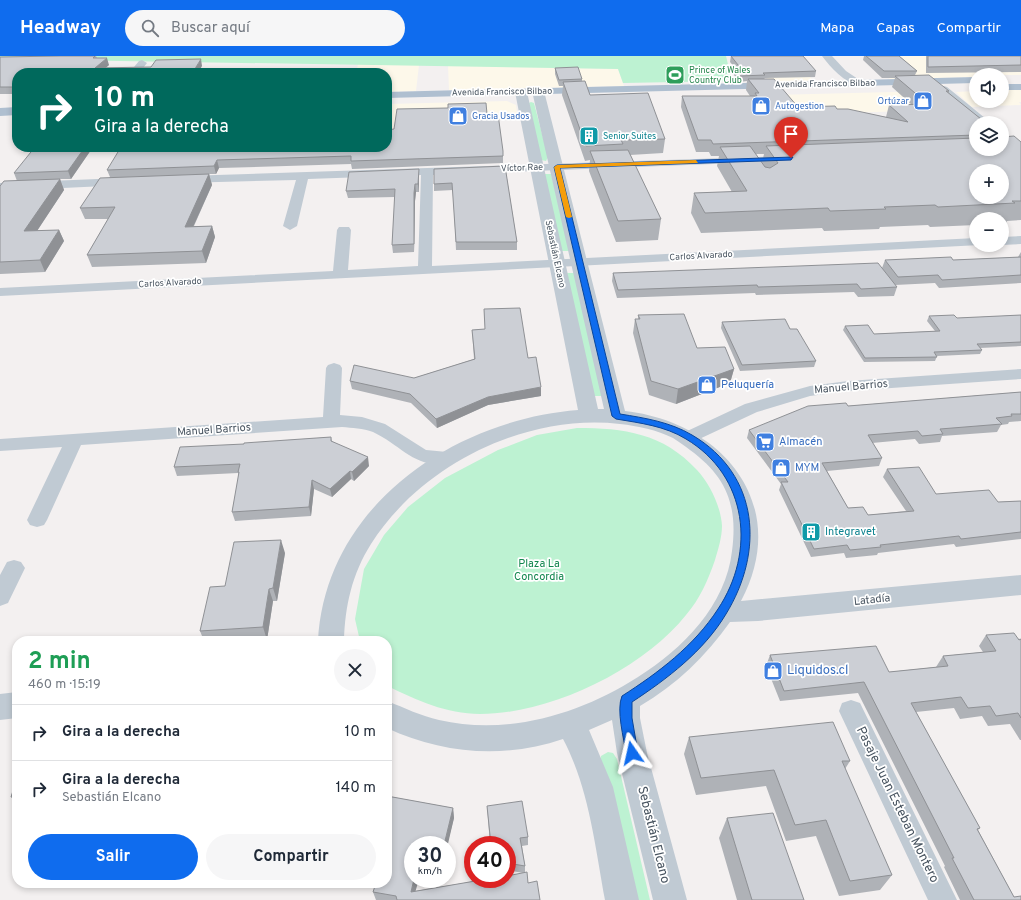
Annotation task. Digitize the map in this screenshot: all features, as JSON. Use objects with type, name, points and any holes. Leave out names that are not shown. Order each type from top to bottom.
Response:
[{"type":"main road","points":[[1009,79],[1021,79]]},
{"type":"main road","name":"Avenida Francisco Bilbao","points":[[858,83],[969,80]]},
{"type":"main road","points":[[832,87],[855,87],[858,83]]},
{"type":"main road","name":"Avenida Francisco Bilbao","points":[[392,95],[539,95],[832,87],[969,88]]},
{"type":"main road","points":[[1009,87],[1021,87]]},
{"type":"main road","name":"Avenida Francisco Bilbao","points":[[392,102],[522,95]]},
{"type":"main road","points":[[0,104],[12,103]]},
{"type":"main road","points":[[0,112],[12,111]]},
{"type":"street","points":[[827,56],[843,73],[858,83]]},
{"type":"street","points":[[138,68],[142,63]]},
{"type":"street","points":[[832,87],[843,73]]},
{"type":"street","points":[[944,88],[978,116]]},
{"type":"street","name":"Sebastián Elcano","points":[[522,95],[536,168],[589,416]]},
{"type":"street","name":"Sebastián Elcano","points":[[539,95],[616,416]]},
{"type":"street","name":"Víctor Rae","points":[[174,181],[803,158]]},
{"type":"street","points":[[751,160],[758,171]]},
{"type":"street","points":[[425,270],[427,172]]},
{"type":"street","points":[[290,226],[303,176]]},
{"type":"street","points":[[0,187],[137,182]]},
{"type":"street","points":[[340,275],[344,230]]},
{"type":"street","points":[[1009,241],[1021,240]]},
{"type":"street","name":"Carlos Alvarado","points":[[0,292],[969,242]]},
{"type":"street","points":[[331,422],[334,368]]},
{"type":"street","name":"Manuel Barrios","points":[[689,437],[751,408],[788,396],[810,391],[848,386],[1021,374]]},
{"type":"street","points":[[331,636],[332,613],[335,598],[349,563],[377,520],[419,466],[451,457],[487,439],[522,427],[553,419],[589,416],[616,416],[649,421],[689,437],[709,453],[727,471],[739,493],[746,518],[745,549],[741,570],[733,591],[722,612],[700,641],[648,686],[626,700],[599,713],[570,724],[524,735],[477,738],[431,732],[409,725],[392,716]]},
{"type":"street","name":"Manuel Barrios","points":[[0,445],[331,422],[357,422],[379,428],[419,466]]},
{"type":"street","points":[[37,520],[74,440]]},
{"type":"street","points":[[0,597],[14,568]]},
{"type":"street","name":"Latadía","points":[[722,612],[758,611],[1018,589]]},
{"type":"street","name":"Sebastián Elcano","points":[[626,700],[626,718],[632,753],[670,900]]},
{"type":"street","points":[[0,707],[12,706]]},
{"type":"street","name":"Pasaje Juan Esteban Montero","points":[[852,711],[943,900]]},
{"type":"street","points":[[570,724],[593,767],[622,900]]},
{"type":"shaded area","points":[[891,56],[1021,56],[1021,75],[1009,75],[1009,68],[969,68],[969,77],[890,79],[868,58]]},
{"type":"shaded area","points":[[753,60],[809,76],[814,81],[770,82]]},
{"type":"shaded area","points":[[358,64],[419,65],[416,91],[392,92],[392,68],[357,68]]},
{"type":"shaded area","points":[[448,65],[618,69],[624,86],[449,90]]},
{"type":"shaded area","points":[[1021,89],[1021,102],[1019,102],[1021,105],[1009,105],[1009,90]]},
{"type":"shaded area","points":[[934,91],[913,111],[799,114],[694,97]]},
{"type":"shaded area","points":[[969,91],[969,104],[956,92]]},
{"type":"shaded area","points":[[507,101],[516,105],[518,119],[394,122],[392,135],[392,104]]},
{"type":"green space","name":"Prince of Wales Country Club","points":[[0,56],[726,56],[732,81],[623,83],[618,69],[0,59]]},
{"type":"green space","points":[[529,103],[534,103],[548,157],[546,161],[541,160]]},
{"type":"green space","points":[[544,174],[551,174],[570,251],[560,251]]},
{"type":"green space","points":[[567,273],[576,273],[605,396],[593,396]]},
{"type":"green space","name":"Plaza La Concordia","points":[[577,428],[594,428],[611,429],[642,435],[671,448],[697,470],[714,496],[720,511],[722,526],[720,543],[716,556],[699,596],[686,615],[667,635],[645,654],[593,685],[564,697],[536,706],[507,712],[480,714],[455,712],[432,705],[392,688],[392,636],[359,636],[355,619],[364,569],[384,535],[408,507],[445,478],[498,450],[537,435]]},
{"type":"green space","points":[[608,752],[613,753],[617,759],[650,900],[631,900],[600,762],[601,756]]},
{"type":"building","points":[[95,56],[93,58],[107,58],[95,68],[12,68],[12,87],[0,87],[0,57]]},
{"type":"building","points":[[731,56],[803,56],[816,71],[763,73],[765,75],[740,76],[735,70],[742,70]]},
{"type":"building","points":[[866,56],[899,56],[917,71],[884,71]]},
{"type":"building","points":[[928,56],[1021,56],[1021,65],[928,67]]},
{"type":"building","points":[[201,59],[195,68],[95,68],[151,67],[156,60]]},
{"type":"building","points":[[578,67],[582,79],[559,80],[555,68]]},
{"type":"building","points":[[929,75],[949,91],[946,91],[977,116],[969,116],[969,135],[713,144],[711,140],[698,140],[682,96],[757,96],[755,93],[759,93],[748,79],[774,79],[798,107],[835,106],[837,109],[848,109],[908,122],[889,105],[928,104],[895,76]]},
{"type":"building","points":[[585,81],[590,95],[648,93],[665,139],[621,140],[623,144],[586,146],[563,82]]},
{"type":"building","points":[[486,103],[487,114],[498,114],[503,156],[351,161],[351,156],[217,160],[214,166],[107,170],[118,152],[392,152],[392,129],[394,129],[397,109],[448,108],[448,104]]},
{"type":"building","points":[[1009,136],[1014,136],[1021,142],[1021,201],[1012,201],[1015,203],[1009,203],[1009,164],[969,164],[969,204],[996,204],[938,207],[935,205],[884,207],[886,209],[830,211],[828,208],[705,213],[694,193],[747,191],[720,147],[750,146],[765,167],[770,168],[778,163],[766,146],[969,138],[969,156],[1009,156]]},
{"type":"building","points":[[628,150],[661,219],[618,221],[590,151]]},
{"type":"building","points":[[31,152],[81,152],[68,171],[14,173]]},
{"type":"building","points":[[505,166],[517,242],[456,242],[452,183],[434,184],[434,169]]},
{"type":"building","points":[[419,169],[418,184],[415,184],[414,193],[414,244],[392,245],[395,189],[346,191],[349,172]]},
{"type":"building","points":[[209,174],[185,227],[212,226],[202,251],[87,255],[115,207],[80,208],[100,178]]},
{"type":"building","points":[[60,179],[24,231],[59,230],[40,260],[0,262],[0,186],[4,181]]},
{"type":"building","points":[[951,257],[953,260],[1021,257],[1021,275],[942,280],[938,275],[898,277],[885,260]]},
{"type":"building","points":[[878,263],[897,287],[861,289],[857,284],[758,287],[757,285],[618,290],[613,273]]},
{"type":"building","points":[[520,308],[528,358],[536,357],[541,387],[488,397],[436,419],[410,394],[350,381],[354,365],[414,378],[475,359],[472,330],[485,329],[484,309]]},
{"type":"building","points":[[684,314],[697,348],[725,347],[734,369],[678,389],[651,381],[635,319],[640,319],[638,315]]},
{"type":"building","points":[[954,315],[957,318],[1021,315],[1021,342],[977,344],[982,350],[934,352],[937,357],[865,358],[845,326],[868,325],[874,334],[940,331],[929,316]]},
{"type":"building","points":[[785,319],[790,329],[797,329],[816,361],[742,365],[722,322]]},
{"type":"building","points":[[1021,392],[1021,414],[1011,414],[1012,416],[996,418],[1002,424],[940,429],[943,434],[922,436],[918,431],[868,435],[882,458],[822,463],[848,508],[863,507],[868,515],[914,511],[887,469],[919,467],[936,494],[989,490],[998,502],[1021,501],[1021,532],[961,539],[959,536],[850,550],[847,545],[814,549],[781,482],[788,482],[749,430],[808,406],[846,403],[848,406]]},
{"type":"building","points":[[331,437],[331,441],[368,457],[330,489],[312,480],[309,507],[232,512],[240,464],[174,467],[180,447],[244,444]]},
{"type":"building","points":[[281,540],[273,588],[269,589],[263,627],[200,631],[210,587],[225,586],[234,542]]},
{"type":"building","points":[[1014,633],[1019,640],[1021,639],[1021,718],[1018,713],[996,716],[990,706],[968,708],[961,697],[911,703],[980,828],[977,829],[1014,897],[1021,896],[1021,900],[974,900],[864,682],[784,691],[770,655],[876,646],[889,672],[948,666],[943,656],[996,651],[986,635]]},
{"type":"building","points":[[833,722],[850,761],[842,761],[892,875],[850,881],[826,820],[795,825],[774,770],[701,778],[689,737]]},
{"type":"building","points":[[392,797],[453,808],[446,836],[404,836],[404,888],[412,888],[411,892],[434,888],[456,888],[456,884],[464,883],[464,888],[516,888],[516,874],[527,872],[528,883],[537,881],[540,900],[397,900],[396,896],[373,892],[374,888],[392,888]]},
{"type":"building","points":[[522,801],[528,837],[520,838],[525,866],[516,864],[516,836],[490,836],[487,806]]},
{"type":"building","points":[[773,813],[804,900],[752,900],[727,818]]},
{"type":"slow traffic","points":[[569,217],[557,167],[696,162]]},
{"type":"place","name":"Prince of Wales Country Club","points":[[675,75]]},
{"type":"place","name":"Ortúzar","points":[[923,101]]},
{"type":"place","name":"Autogestion","points":[[761,106]]},
{"type":"place","name":"Gracia Usados","points":[[458,116]]},
{"type":"place","name":"Senior Suites","points":[[589,136]]},
{"type":"place","name":"Peluquería","points":[[707,385]]},
{"type":"place","name":"Almacén","points":[[765,442]]},
{"type":"place","name":"MYM","points":[[781,468]]},
{"type":"place","name":"Integravet","points":[[811,532]]},
{"type":"place","name":"Liquidos.cl","points":[[773,671]]},
{"type":"route","points":[[632,753],[626,718],[626,700],[648,686],[684,656],[700,641],[722,612],[738,580],[742,565],[745,549],[746,518],[739,493],[727,471],[699,444],[689,437],[665,426],[649,421],[616,416],[557,167],[791,158]]}]
